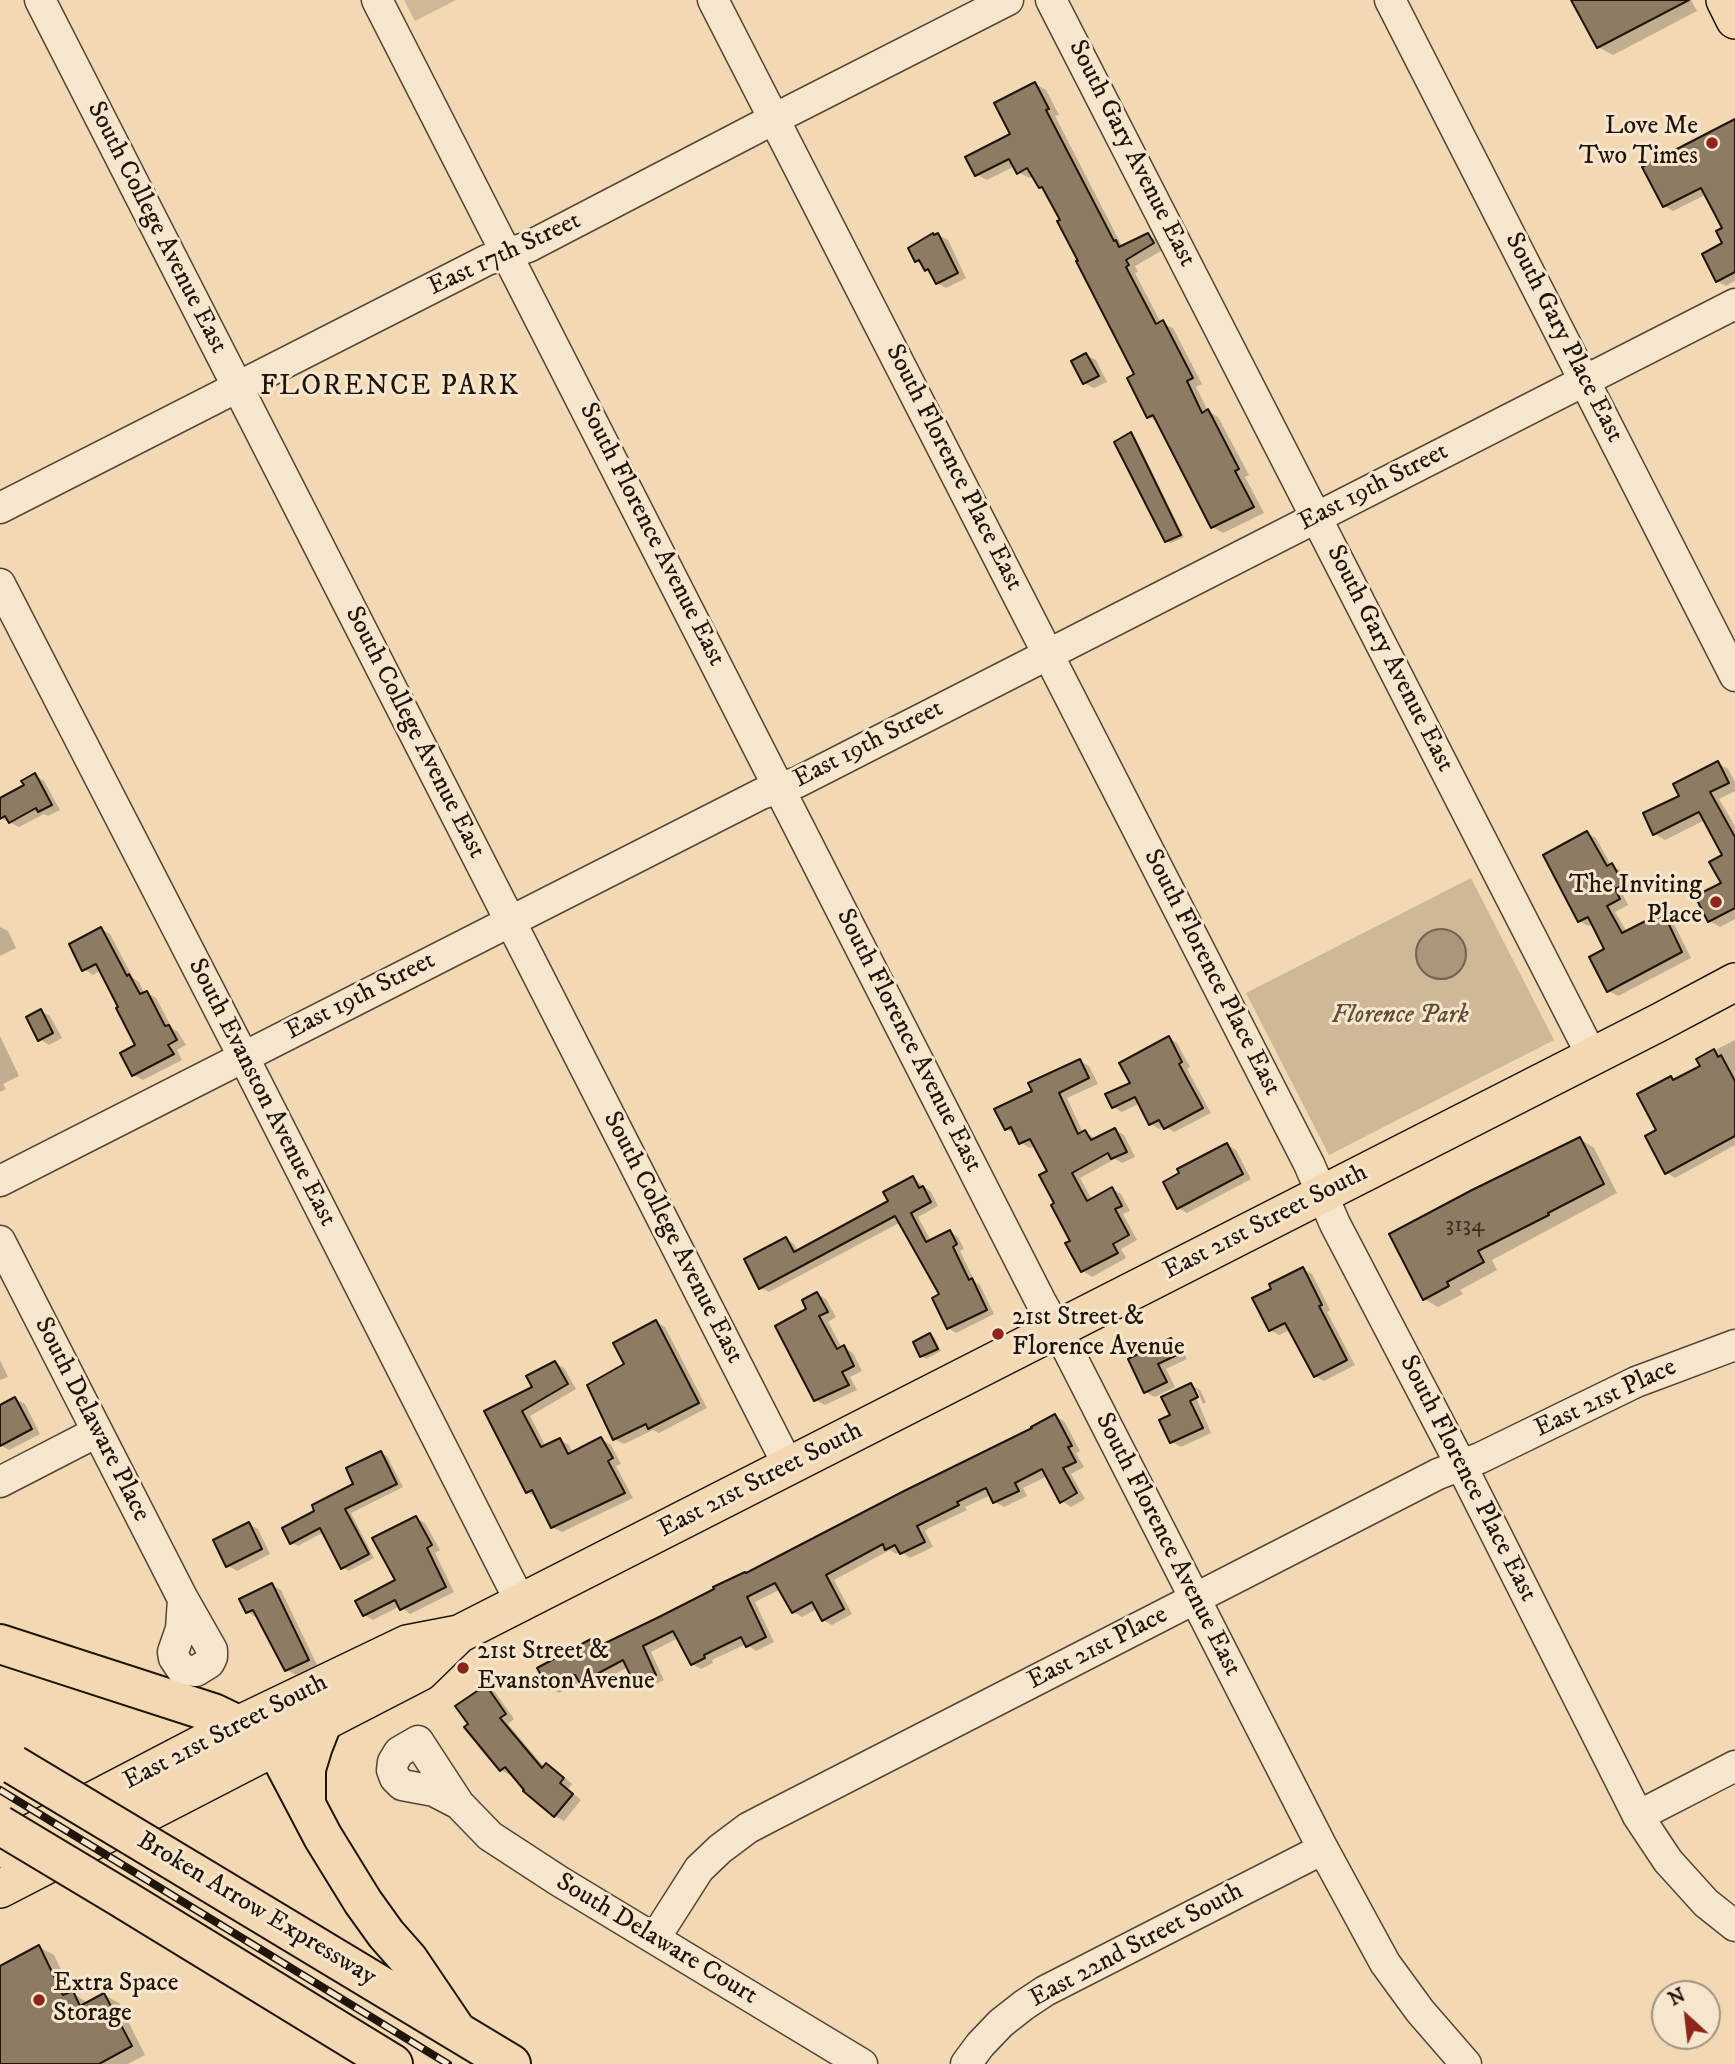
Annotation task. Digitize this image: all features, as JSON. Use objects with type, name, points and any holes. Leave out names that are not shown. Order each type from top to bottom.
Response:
[{"type":"highway","points":[[0,1644],[213,1713],[238,1725],[271,1749],[282,1759],[323,1836],[363,1902],[408,1959],[456,2030]]},
{"type":"highway","points":[[306,1801],[306,1769],[323,1723]]},
{"type":"highway","name":"Broken Arrow Expressway","points":[[7,1760],[511,2064]]},
{"type":"highway","points":[[0,1825],[393,2064]]},
{"type":"main road","points":[[1725,0],[1735,20]]},
{"type":"main road","name":"East 21st Street South","points":[[0,1849],[238,1725],[407,1644],[459,1634],[1735,982]]},
{"type":"main road","name":"East 21st Street South","points":[[0,1889],[420,1672],[459,1634]]},
{"type":"street","name":"South College Avenue East","points":[[40,0],[789,1467]]},
{"type":"street","name":"South Florence Avenue East","points":[[377,0],[1056,1331],[1324,1849],[1385,1963],[1420,2011],[1466,2064]]},
{"type":"street","name":"South Florence Place East","points":[[713,0],[1303,1151],[1335,1224],[1461,1465],[1638,1816],[1668,1861],[1706,1903],[1735,1926]]},
{"type":"street","name":"East 17th Street","points":[[0,508],[488,260],[528,247],[1008,0]]},
{"type":"street","name":"South Gary Avenue East","points":[[1051,0],[1592,1056]]},
{"type":"street","name":"South Gary Place East","points":[[1390,0],[1735,676]]},
{"type":"street","name":"East 19th Street","points":[[0,1181],[761,794],[799,782],[1735,304]]},
{"type":"street","name":"South Evanston Avenue East","points":[[0,584],[521,1603]]},
{"type":"street","name":"South Delaware Place","points":[[0,1241],[183,1599]]},
{"type":"street","name":"East 21st Place","points":[[654,1938],[699,1869],[748,1828],[1438,1474],[1480,1458],[1636,1382],[1735,1345]]},
{"type":"street","points":[[0,1482],[97,1432]]},
{"type":"street","points":[[1638,1816],[1735,1766]]},
{"type":"street","name":"South Delaware Court","points":[[459,1804],[490,1836],[513,1852],[862,2064]]},
{"type":"street","name":"East 22nd Street South","points":[[966,2064],[1001,2023],[1045,1991],[1324,1849]]},
{"type":"green space","points":[[404,0],[456,0],[415,21]]},
{"type":"green space","name":"Florence Park","points":[[1471,878],[1554,1040],[1329,1155],[1246,993]]},
{"type":"shaded area","points":[[1441,929],[1459,936],[1466,954],[1459,972],[1441,979],[1423,972],[1416,954],[1423,936]]},
{"type":"building","points":[[1571,0],[1689,0],[1597,48]]},
{"type":"building","points":[[1035,82],[1049,109],[1046,110],[1114,241],[1116,240],[1119,247],[1148,233],[1154,243],[1126,260],[1129,265],[1126,267],[1156,324],[1163,320],[1193,378],[1187,381],[1202,413],[1208,409],[1239,469],[1235,471],[1254,507],[1211,528],[1153,415],[1147,418],[1127,378],[1134,374],[1076,261],[1057,221],[1060,220],[1042,187],[1039,188],[1027,168],[1017,174],[1009,159],[975,176],[965,157],[1010,134],[994,103]]},
{"type":"building","name":"Love Me Two Times","points":[[1735,119],[1735,272],[1716,282],[1702,254],[1722,243],[1716,231],[1722,228],[1701,188],[1663,207],[1642,167]]},
{"type":"building","points":[[933,233],[938,233],[958,273],[936,284],[928,269],[925,271],[919,260],[915,262],[908,248]]},
{"type":"building","points":[[1086,353],[1099,376],[1083,384],[1071,361]]},
{"type":"building","points":[[1131,432],[1181,535],[1165,542],[1114,442]]},
{"type":"building","points":[[1718,761],[1729,783],[1710,792],[1735,837],[1735,908],[1708,922],[1695,896],[1721,883],[1709,862],[1722,855],[1699,812],[1653,835],[1643,813],[1679,796],[1673,784]]},
{"type":"building","points":[[35,773],[52,805],[38,812],[36,808],[9,823],[5,816],[0,819],[0,798],[24,785],[21,781]]},
{"type":"building","points":[[1587,831],[1607,866],[1612,863],[1624,885],[1615,889],[1620,899],[1607,906],[1622,933],[1663,912],[1682,952],[1607,992],[1589,957],[1604,949],[1588,917],[1578,922],[1543,855]]},
{"type":"building","points":[[101,927],[127,976],[129,974],[140,994],[147,991],[165,1026],[169,1025],[177,1040],[168,1045],[174,1054],[132,1076],[120,1053],[135,1045],[116,1008],[118,1007],[96,964],[82,971],[69,944]]},
{"type":"building","points":[[41,1009],[53,1033],[38,1041],[26,1017]]},
{"type":"building","points":[[1169,1036],[1182,1062],[1179,1064],[1203,1108],[1164,1129],[1159,1120],[1149,1125],[1135,1097],[1112,1108],[1105,1094],[1130,1083],[1119,1063]]},
{"type":"building","points":[[1714,1049],[1718,1057],[1721,1055],[1735,1081],[1735,1136],[1665,1174],[1645,1136],[1656,1130],[1637,1094],[1671,1076],[1673,1080],[1700,1066],[1696,1059]]},
{"type":"building","points":[[1080,1059],[1089,1078],[1059,1093],[1078,1134],[1085,1130],[1091,1140],[1115,1128],[1127,1152],[1111,1159],[1108,1153],[1072,1173],[1087,1201],[1112,1187],[1122,1206],[1115,1209],[1129,1235],[1113,1244],[1118,1253],[1081,1272],[1065,1243],[1070,1241],[1039,1175],[1047,1171],[1030,1139],[1019,1144],[1011,1127],[1005,1130],[994,1109],[1032,1091],[1028,1083]]},
{"type":"building","points":[[1580,1137],[1604,1184],[1478,1251],[1484,1262],[1447,1282],[1449,1286],[1423,1300],[1389,1234]]},
{"type":"building","points":[[1227,1143],[1243,1174],[1177,1209],[1163,1182],[1179,1173],[1177,1169]]},
{"type":"building","points":[[913,1176],[919,1188],[923,1186],[931,1202],[911,1213],[926,1242],[950,1230],[957,1244],[953,1247],[987,1310],[947,1329],[932,1298],[939,1294],[895,1216],[759,1289],[744,1259],[786,1237],[794,1252],[888,1201],[883,1192]]},
{"type":"building","points":[[1303,1267],[1322,1305],[1319,1306],[1347,1360],[1314,1377],[1285,1323],[1269,1331],[1252,1298],[1271,1289],[1269,1284]]},
{"type":"building","points":[[817,1292],[828,1312],[819,1316],[837,1349],[844,1345],[854,1366],[842,1372],[849,1385],[814,1401],[775,1326],[806,1309],[802,1300]]},
{"type":"building","points":[[656,1320],[699,1403],[648,1429],[646,1424],[613,1440],[587,1385],[624,1364],[613,1343]]},
{"type":"building","points":[[930,1333],[938,1349],[920,1357],[913,1342]]},
{"type":"building","points":[[1171,1338],[1179,1354],[1158,1364],[1167,1382],[1144,1393],[1128,1359]]},
{"type":"building","points":[[555,1361],[568,1384],[522,1411],[541,1447],[560,1438],[568,1454],[601,1437],[613,1458],[608,1461],[625,1493],[551,1528],[532,1490],[526,1493],[484,1411],[532,1387],[526,1376]]},
{"type":"building","points":[[1191,1383],[1198,1397],[1190,1401],[1203,1428],[1170,1443],[1159,1420],[1170,1415],[1161,1397]]},
{"type":"building","points":[[15,1397],[32,1429],[0,1446],[0,1405]]},
{"type":"building","points":[[1055,1414],[1072,1446],[1068,1447],[1076,1462],[1063,1468],[1077,1493],[1060,1503],[1042,1469],[1015,1483],[1019,1491],[993,1503],[986,1488],[957,1502],[959,1505],[917,1526],[925,1542],[900,1554],[895,1545],[885,1550],[883,1544],[826,1575],[844,1609],[822,1621],[812,1602],[792,1613],[775,1583],[747,1597],[766,1637],[746,1647],[741,1637],[704,1655],[705,1658],[691,1665],[673,1631],[643,1646],[656,1675],[635,1685],[623,1660],[580,1683],[575,1675],[549,1689],[537,1668],[591,1639],[595,1648],[659,1617]]},
{"type":"building","points":[[381,1451],[397,1484],[345,1509],[369,1554],[341,1569],[320,1528],[290,1544],[282,1528],[314,1511],[312,1505],[353,1484],[346,1468]]},
{"type":"building","points":[[416,1516],[432,1545],[427,1548],[446,1587],[400,1610],[395,1600],[363,1616],[355,1601],[395,1580],[372,1538]]},
{"type":"building","points":[[249,1522],[262,1549],[226,1567],[213,1540]]},
{"type":"building","points":[[272,1583],[309,1660],[285,1671],[253,1610],[246,1613],[239,1599]]},
{"type":"building","points":[[486,1685],[506,1714],[500,1718],[542,1768],[546,1763],[564,1778],[560,1783],[573,1794],[554,1817],[523,1791],[505,1767],[500,1771],[464,1727],[468,1724],[455,1706]]},
{"type":"building","name":"Extra Space Storage","points":[[39,1945],[63,1995],[73,1991],[80,2006],[104,1993],[132,2046],[99,2064],[0,2064],[0,1966]]},
{"type":"railway","points":[[0,1790],[448,2064]]},
{"type":"place","name":"Love Me Two Times","points":[[1712,143]]},
{"type":"place","name":"The Inviting Place","points":[[1716,902]]},
{"type":"place","name":"21st Street & Florence Avenue","points":[[998,1334]]},
{"type":"place","name":"21st Street & Evanston Avenue","points":[[463,1668]]},
{"type":"place","name":"Extra Space Storage","points":[[39,2000]]},
{"type":"district","name":"FLORENCE PARK","points":[[390,388]]}]
